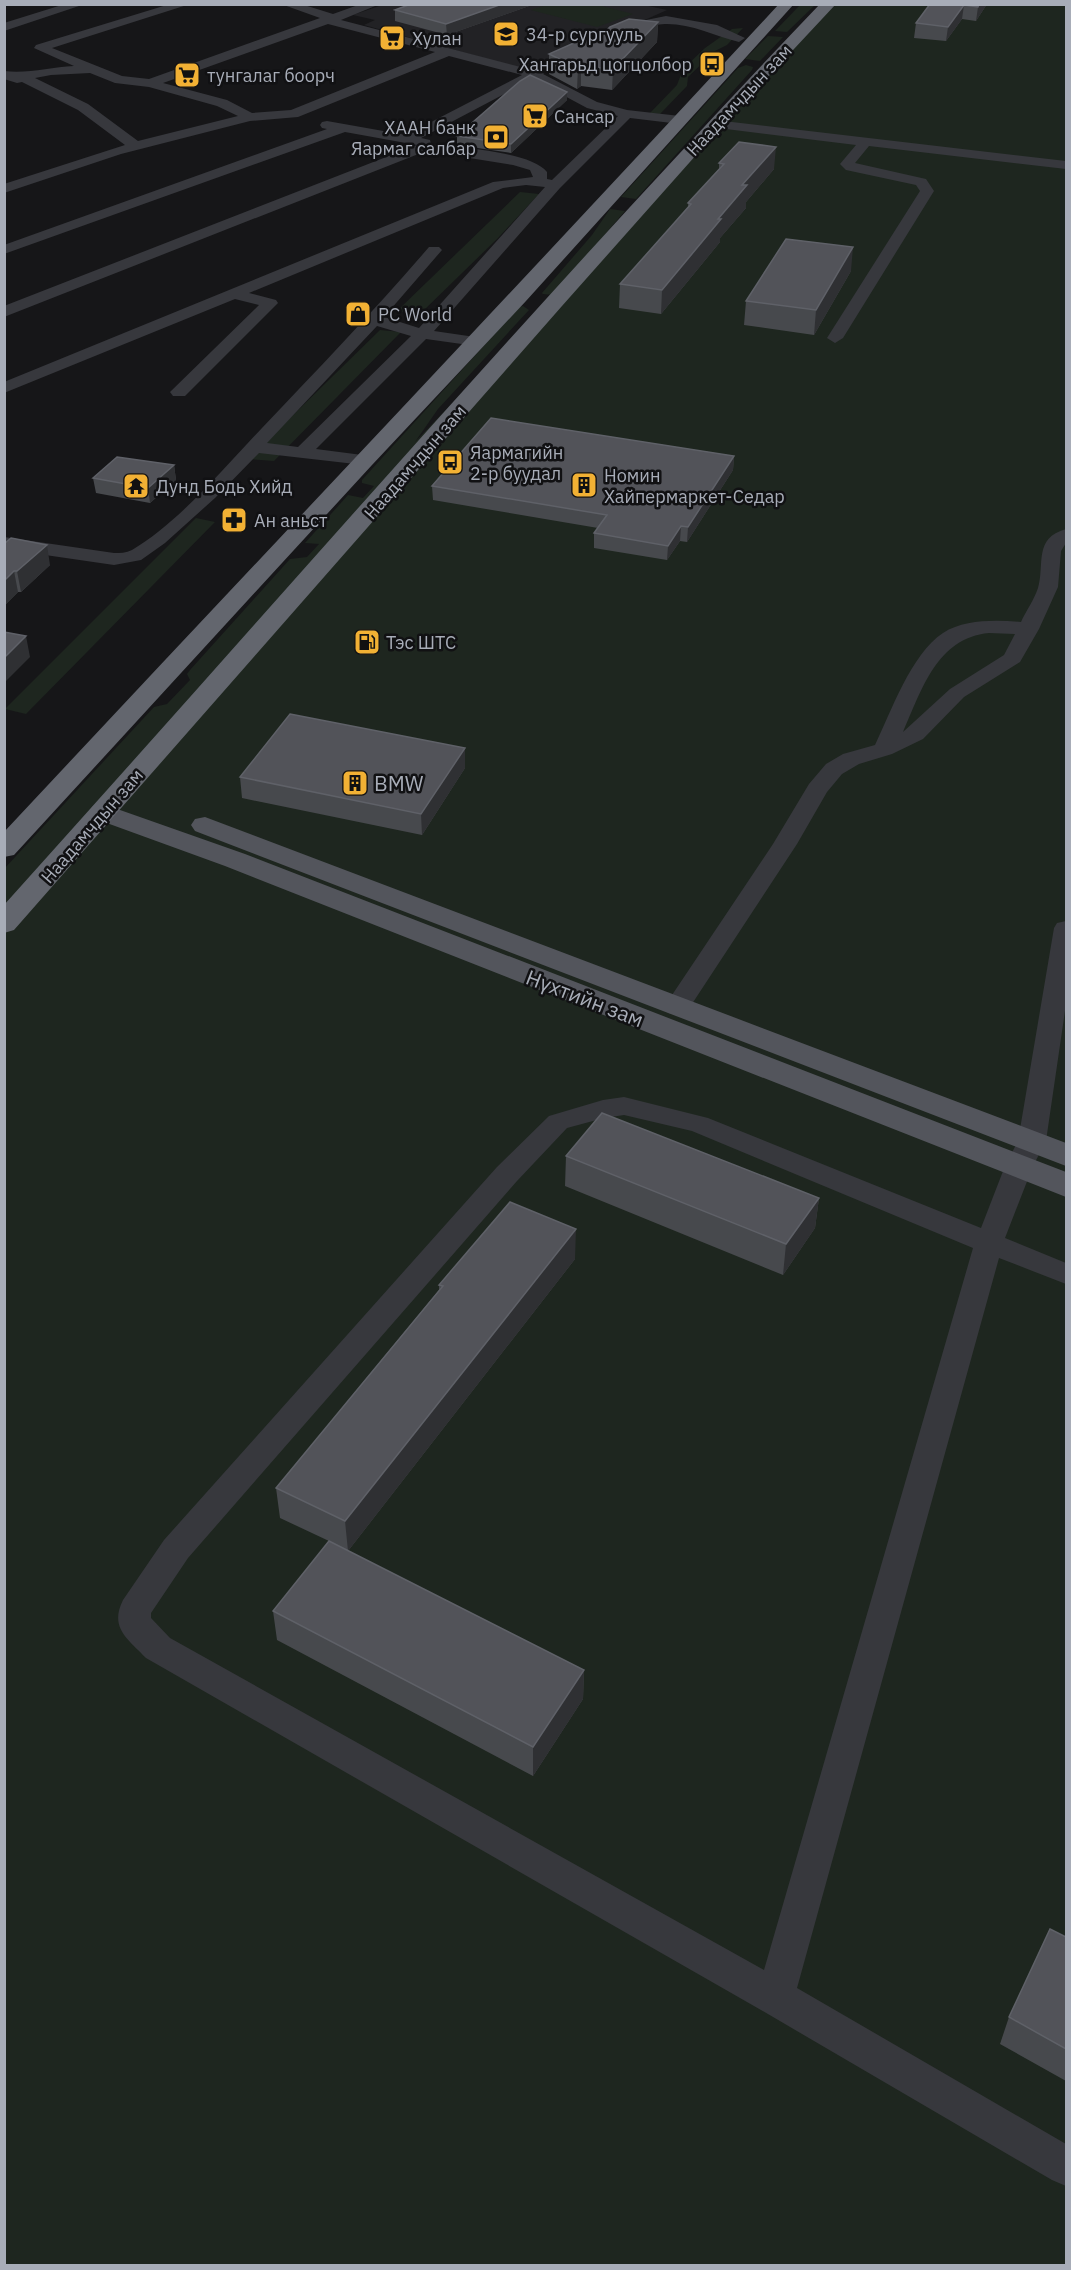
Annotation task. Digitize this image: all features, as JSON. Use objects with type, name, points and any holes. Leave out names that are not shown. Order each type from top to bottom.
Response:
[{"type":"highway","name":"Наадамчдын зам","points":[[4,849],[343,482],[519,297],[787,4]]},
{"type":"highway","name":"Наадамчдын зам","points":[[4,924],[391,490],[555,302],[715,124],[829,4]]},
{"type":"highway","points":[[762,31],[780,36],[800,35]]},
{"type":"highway","points":[[732,63],[755,63],[770,67]]},
{"type":"highway","points":[[519,297],[555,302]]},
{"type":"highway","points":[[343,482],[360,491],[391,490]]},
{"type":"highway","points":[[279,552],[306,549],[330,558]]},
{"type":"highway","points":[[155,687],[206,696]]},
{"type":"main road","name":"Нүхтийн зам","points":[[111,803],[250,841],[677,1007],[1025,1154],[1066,1185]]},
{"type":"main road","name":"Нүхтийн зам","points":[[111,803],[235,860],[1025,1154],[1066,1155]]},
{"type":"street","points":[[4,27],[79,4]]},
{"type":"street","points":[[184,4],[40,48],[120,80],[150,83],[222,103],[231,110],[250,117]]},
{"type":"street","points":[[287,4],[330,19],[532,74],[592,105],[627,114],[680,120]]},
{"type":"street","points":[[150,83],[311,24],[374,4]]},
{"type":"street","points":[[610,38],[645,24],[663,20],[706,26],[739,38]]},
{"type":"street","points":[[4,189],[135,146],[250,117],[293,114],[448,51]]},
{"type":"street","points":[[66,59],[88,52]]},
{"type":"street","points":[[408,139],[549,66]]},
{"type":"street","points":[[4,83],[51,71],[91,69]]},
{"type":"street","points":[[4,75],[22,77],[83,107],[135,146]]},
{"type":"street","points":[[293,114],[305,120],[408,139],[426,144],[425,147]]},
{"type":"street","points":[[303,452],[422,334],[548,182],[627,114]]},
{"type":"street","points":[[715,124],[1066,165]]},
{"type":"street","points":[[4,250],[343,128]]},
{"type":"street","points":[[835,338],[927,191],[921,182],[851,167],[847,164],[865,142]]},
{"type":"street","points":[[4,312],[425,147],[515,161],[535,167],[548,182]]},
{"type":"street","points":[[4,388],[498,185],[515,181],[548,182]]},
{"type":"street","points":[[4,543],[114,559],[135,555],[183,518],[254,447],[376,320],[434,250]]},
{"type":"street","points":[[179,392],[270,303],[231,293]]},
{"type":"street","points":[[376,320],[422,334],[476,341]]},
{"type":"street","points":[[254,447],[364,460]]},
{"type":"street","points":[[677,1007],[785,844],[823,782],[834,769],[851,759],[884,749],[915,734],[957,693],[1000,668],[1012,658],[1048,587],[1051,551],[1057,541],[1066,535]]},
{"type":"street","points":[[884,749],[927,663],[950,637],[999,626],[1029,628]]},
{"type":"street","points":[[775,1997],[989,1243],[1025,1154],[1066,928]]},
{"type":"street","points":[[1066,1274],[699,1124],[624,1106],[603,1109],[558,1122],[507,1174],[176,1549],[135,1610],[134,1623],[158,1648],[775,1997],[1066,2166]]},
{"type":"shaded area","name":"34-р сургууль","points":[[385,4],[639,4],[667,10],[531,71],[364,25],[375,20],[353,15]]},
{"type":"shaded area","points":[[546,5],[598,5],[633,14],[597,27],[531,10]]},
{"type":"shaded area","points":[[800,5],[815,5],[787,32],[775,31]]},
{"type":"shaded area","points":[[832,5],[1066,5],[1066,2265],[5,2265],[4,869],[154,707],[167,704],[190,680],[187,674],[190,670],[290,559],[307,557],[319,544],[305,543],[348,495],[363,498],[374,486],[362,483],[362,480],[519,307],[523,306],[529,310],[438,409],[415,442]]},
{"type":"shaded area","points":[[743,28],[727,45],[715,51],[688,77],[687,86],[660,114],[650,113],[677,85],[683,69],[705,48],[732,29]]},
{"type":"shaded area","points":[[768,36],[783,37],[760,61],[745,59]]},
{"type":"shaded area","points":[[746,65],[753,67],[752,70],[636,199],[621,197],[738,68]]},
{"type":"shaded area","points":[[520,192],[539,194],[498,238],[422,312],[416,314],[397,311]]},
{"type":"shaded area","points":[[610,209],[625,211],[553,295],[543,294],[592,235]]},
{"type":"shaded area","points":[[380,330],[401,332],[274,461],[248,459]]},
{"type":"shaded area","points":[[196,518],[215,522],[26,714],[5,709]]},
{"type":"building","points":[[411,4],[502,4],[446,24],[395,10]]},
{"type":"building","points":[[930,4],[979,4],[978,7],[964,5],[948,27],[916,23]]},
{"type":"building","points":[[629,19],[658,22],[613,69],[581,66],[578,68],[549,54],[585,38],[598,39],[610,27]]},
{"type":"building","points":[[530,75],[567,92],[511,144],[457,136],[520,81]]},
{"type":"building","points":[[739,142],[776,147],[742,185],[747,185],[662,290],[620,284],[691,204],[688,203],[724,164],[719,163]]},
{"type":"building","points":[[786,239],[853,247],[816,310],[746,301]]},
{"type":"building","name":"Номин Хайпермаркет-Седар","points":[[491,418],[734,456],[688,527],[681,526],[668,546],[594,533],[607,515],[432,486]]},
{"type":"building","points":[[117,457],[174,465],[148,488],[93,478]]},
{"type":"building","points":[[11,538],[47,545],[4,581],[4,544]]},
{"type":"building","points":[[4,632],[26,636],[4,658]]},
{"type":"building","name":"BMW","points":[[290,714],[465,748],[421,814],[240,777]]},
{"type":"building","points":[[602,1113],[819,1198],[786,1244],[566,1156]]},
{"type":"building","points":[[510,1202],[576,1229],[345,1521],[276,1488],[443,1286],[439,1285]]},
{"type":"building","points":[[329,1541],[584,1670],[533,1747],[273,1611]]},
{"type":"building","points":[[1050,1929],[1066,1937],[1066,2049],[1009,2017]]},
{"type":"place","name":"34-р сургууль","points":[[506,34]]},
{"type":"place","name":"Хулан","points":[[392,38]]},
{"type":"place","name":"Хангарьд цогцолбор","points":[[712,64]]},
{"type":"place","name":"тунгалаг боорч","points":[[187,75]]},
{"type":"place","name":"Сансар","points":[[535,116]]},
{"type":"place","name":"ХААН банк Яармаг салбар","points":[[496,137]]},
{"type":"place","name":"PC World","points":[[358,314]]},
{"type":"place","name":"Яармагийн 2-р буудал","points":[[450,462]]},
{"type":"place","name":"Номин Хайпермаркет-Седар","points":[[584,485]]},
{"type":"place","name":"Дунд Бодь Хийд","points":[[136,486]]},
{"type":"place","name":"Ан аньст","points":[[234,520]]},
{"type":"place","name":"Тэс ШТС","points":[[367,642]]},
{"type":"place","name":"BMW","points":[[355,783]]}]
